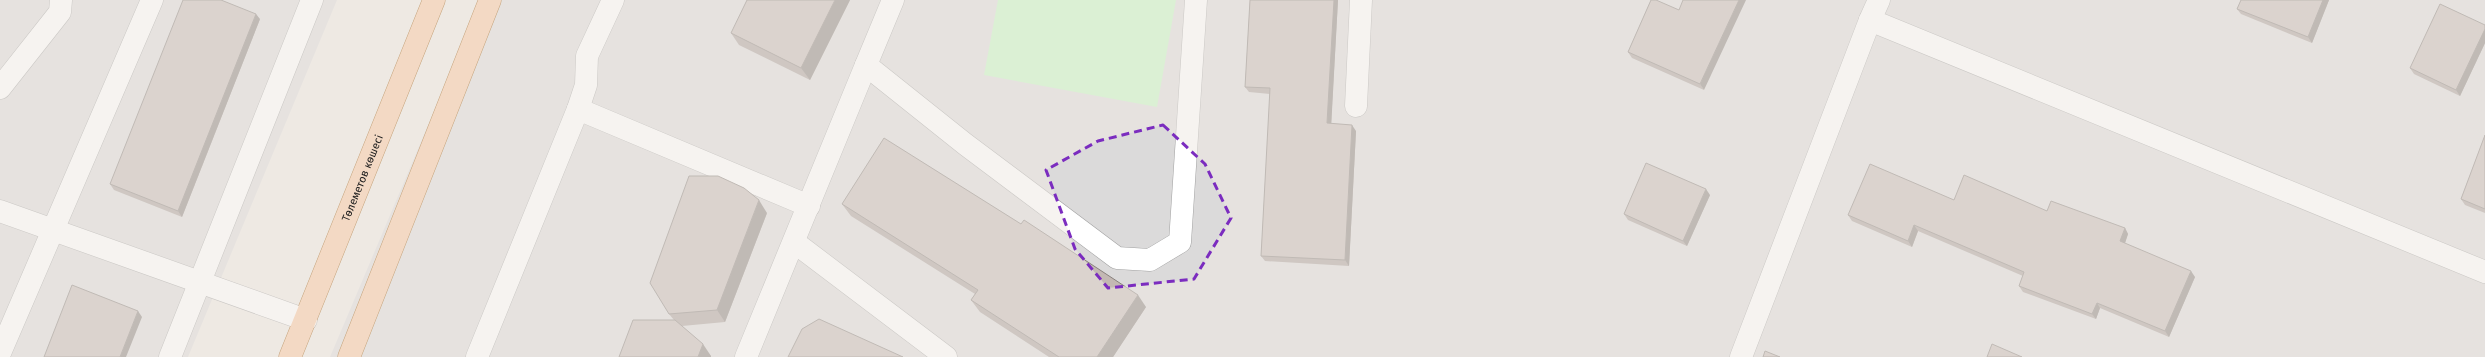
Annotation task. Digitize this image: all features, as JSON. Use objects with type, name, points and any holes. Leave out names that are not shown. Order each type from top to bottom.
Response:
[{"type":"main road","name":"Төлеметов көшесі","points":[[290,357],[434,0]]},
{"type":"main road","points":[[349,357],[490,0]]},
{"type":"street","points":[[0,88],[60,12],[61,0]]},
{"type":"street","points":[[0,353],[54,231],[152,0]]},
{"type":"street","points":[[170,357],[312,0]]},
{"type":"street","points":[[477,357],[578,109],[586,86],[588,56],[613,0]]},
{"type":"street","points":[[746,357],[894,0]]},
{"type":"street","points":[[866,66],[965,144],[1117,258],[1150,260],[1180,242],[1196,0]]},
{"type":"street","points":[[1356,106],[1361,0]]},
{"type":"street","points":[[1741,357],[1879,0]]},
{"type":"street","points":[[1870,20],[2485,272]]},
{"type":"street","points":[[578,109],[809,206]]},
{"type":"street","points":[[0,211],[306,320]]},
{"type":"street","points":[[794,242],[946,357]]},
{"type":"highlighted area","points":[[1163,125],[1205,164],[1231,218],[1194,279],[1108,288],[1075,249],[1046,170],[1098,141]]},
{"type":"shaded area","points":[[0,0],[337,0],[188,357],[0,357]]},
{"type":"shaded area","points":[[481,0],[2485,0],[2485,357],[330,357]]},
{"type":"green space","points":[[998,0],[1176,0],[1157,107],[984,75]]},
{"type":"building","points":[[183,0],[221,0],[256,14],[178,211],[110,184]]},
{"type":"building","points":[[747,0],[835,0],[801,68],[731,33]]},
{"type":"building","points":[[1250,0],[1334,0],[1327,123],[1352,125],[1345,260],[1261,256],[1270,88],[1245,87]]},
{"type":"building","points":[[1651,0],[1656,0],[1679,10],[1683,0],[1739,0],[1700,84],[1628,52]]},
{"type":"building","points":[[2241,0],[2323,0],[2308,37],[2237,9]]},
{"type":"building","points":[[2440,4],[2485,25],[2485,29],[2456,90],[2410,68]]},
{"type":"building","points":[[2485,135],[2485,209],[2461,199]]},
{"type":"building","points":[[884,138],[1021,224],[1024,220],[1138,295],[1097,357],[1059,357],[971,300],[978,290],[842,204]]},
{"type":"building","points":[[1646,163],[1706,189],[1683,241],[1624,214]]},
{"type":"building","points":[[1870,164],[1954,200],[1964,175],[2047,211],[2051,201],[2125,228],[2120,241],[2191,271],[2165,331],[2097,303],[2092,314],[2019,286],[2024,272],[1914,225],[1908,241],[1848,215]]},
{"type":"building","points":[[689,176],[718,176],[744,188],[759,200],[717,310],[669,314],[650,283]]},
{"type":"building","points":[[72,285],[138,311],[120,357],[44,357]]},
{"type":"building","points":[[819,319],[903,357],[788,357],[802,329]]},
{"type":"building","points":[[633,320],[675,320],[703,344],[698,357],[619,357]]},
{"type":"building","points":[[1992,344],[2022,357],[1987,357]]},
{"type":"building","points":[[1765,351],[1780,357],[1763,357]]}]
